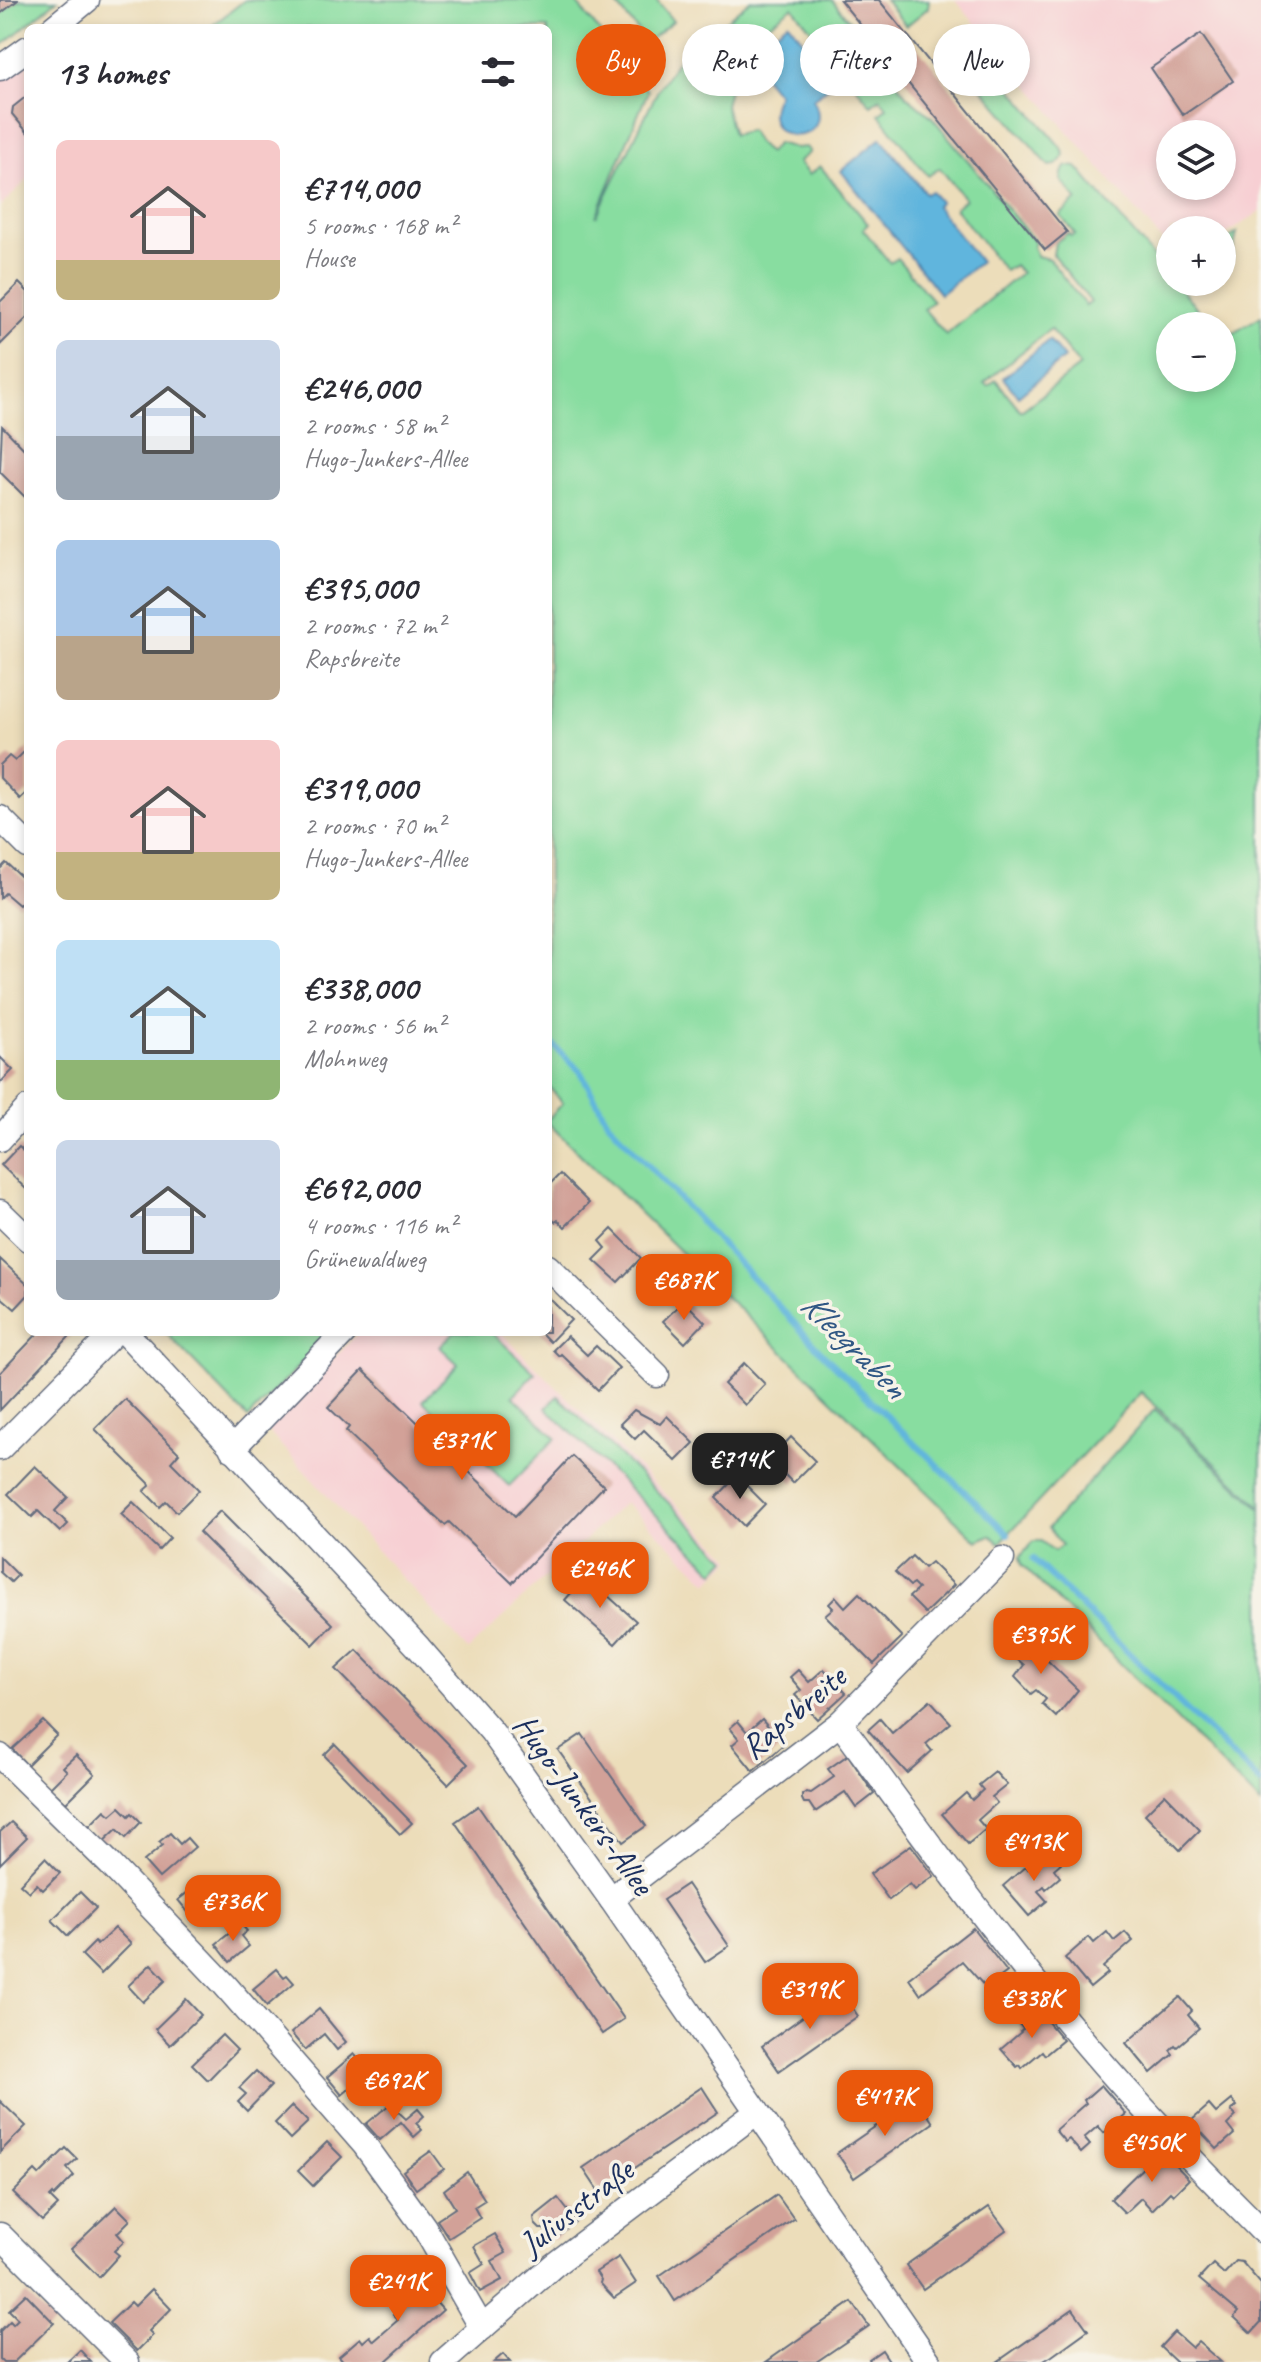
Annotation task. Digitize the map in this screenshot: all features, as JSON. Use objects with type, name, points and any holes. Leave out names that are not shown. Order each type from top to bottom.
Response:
[{"type":"street","points":[[58,24],[87,0]]},
{"type":"street","points":[[0,68],[24,51]]},
{"type":"street","points":[[0,818],[24,842]]},
{"type":"street","points":[[0,1139],[24,1112]]},
{"type":"street","points":[[0,1212],[24,1235]]},
{"type":"street","points":[[552,1271],[657,1375]]},
{"type":"street","points":[[0,1448],[111,1336]]},
{"type":"street","name":"Hugo-Junkers-Allee","points":[[129,1336],[419,1648],[492,1732],[611,1899],[929,2362]]},
{"type":"street","points":[[232,1449],[341,1336]]},
{"type":"street","name":"Rapsbreite","points":[[611,1899],[840,1723],[1002,1559]]},
{"type":"street","points":[[840,1723],[995,1930],[1087,2045],[1156,2123],[1261,2230]]},
{"type":"street","points":[[0,1756],[110,1864],[224,1984],[364,2144],[424,2227],[482,2328]]},
{"type":"street","name":"Juliusstraße","points":[[450,2359],[554,2265],[757,2112]]},
{"type":"street","points":[[0,2235],[127,2362]]},
{"type":"shaded area","points":[[955,0],[1261,0],[1261,211],[1236,228],[1236,216],[1156,216],[1156,234],[1030,87],[1030,24],[976,24]]},
{"type":"shaded area","points":[[24,63],[24,183],[0,207],[0,79]]},
{"type":"shaded area","points":[[355,1336],[504,1336],[732,1559],[708,1582],[625,1502],[468,1650],[266,1429]]},
{"type":"green space","points":[[18,0],[57,0],[24,24],[0,47],[0,14]]},
{"type":"green space","points":[[245,0],[574,0],[594,24],[576,24],[576,96],[646,96],[596,217],[655,96],[666,96],[666,77],[682,57],[682,96],[727,96],[725,105],[733,135],[750,130],[757,143],[769,153],[777,143],[795,148],[806,147],[810,152],[798,162],[809,175],[820,166],[868,224],[863,229],[890,263],[897,258],[933,301],[924,309],[946,335],[1021,273],[1014,265],[1005,271],[955,208],[965,199],[940,168],[928,176],[879,114],[887,107],[880,98],[871,105],[864,96],[907,96],[932,117],[1035,242],[1033,247],[1037,256],[1049,259],[1086,306],[1091,302],[1053,255],[1055,243],[1068,233],[1071,236],[1075,234],[1060,215],[1077,200],[1061,180],[1067,166],[1077,167],[1156,260],[1156,296],[1187,296],[1200,312],[1156,312],[1156,392],[1236,392],[1236,332],[1261,316],[1261,1507],[1141,1392],[1000,1543],[990,1535],[977,1541],[552,1127],[552,1115],[563,1103],[552,1091],[552,24],[214,24]],"holes":[[[1050,329],[1080,366],[1021,411],[996,380],[988,386],[984,383]]]},
{"type":"green space","points":[[613,0],[656,0],[673,21],[666,27],[666,24],[632,24]]},
{"type":"green space","points":[[751,0],[832,0],[852,24],[807,24],[793,7],[769,24],[722,24]]},
{"type":"green space","points":[[885,0],[929,0],[928,8],[904,24]]},
{"type":"green space","points":[[989,96],[1018,96],[1063,150],[1064,157],[1056,165],[1049,166]]},
{"type":"green space","points":[[169,1336],[328,1336],[248,1418]]},
{"type":"green space","points":[[450,1336],[495,1336],[535,1373],[513,1396],[556,1438],[509,1486],[423,1401],[458,1364],[440,1347]]},
{"type":"green space","points":[[558,1396],[727,1559],[715,1572],[546,1408]]},
{"type":"green space","points":[[1155,1409],[1261,1509],[1261,1804],[1022,1565],[1020,1557],[1034,1541],[1041,1541],[1054,1551],[1062,1545],[1048,1528]]},
{"type":"water","points":[[788,22],[800,37],[800,96],[817,96],[813,99],[818,115],[814,127],[806,134],[794,136],[775,125],[772,112],[777,96],[784,96],[784,25]]},
{"type":"water","points":[[881,138],[926,194],[931,191],[940,202],[936,206],[980,262],[940,294],[841,171]]},
{"type":"water","points":[[1049,340],[1064,358],[1018,396],[1003,378]]},
{"type":"building","points":[[0,0],[18,0],[0,14]]},
{"type":"building","points":[[840,0],[879,0],[898,24],[860,24]]},
{"type":"building","points":[[1201,34],[1233,81],[1183,115],[1151,68]]},
{"type":"building","points":[[917,47],[933,67],[933,96],[957,96],[1067,232],[1045,250],[917,94]]},
{"type":"building","points":[[24,98],[24,128],[12,114],[13,107]]},
{"type":"building","points":[[19,283],[24,288],[24,321],[0,345],[0,302]]},
{"type":"building","points":[[2,426],[24,449],[24,496],[0,472]]},
{"type":"building","points":[[24,752],[24,795],[20,799],[0,778],[0,765],[9,756],[15,761]]},
{"type":"building","points":[[6,863],[24,879],[24,899],[19,905],[5,893],[0,898],[0,869]]},
{"type":"building","points":[[0,1057],[13,1070],[0,1083]]},
{"type":"building","points":[[19,1146],[24,1150],[24,1187],[1,1165]]},
{"type":"building","points":[[560,1174],[589,1203],[565,1227],[552,1219],[552,1182]]},
{"type":"building","points":[[612,1229],[641,1258],[618,1282],[594,1260],[606,1248],[600,1241]]},
{"type":"building","points":[[0,1259],[24,1281],[24,1299],[15,1309],[0,1296]]},
{"type":"building","points":[[552,1301],[571,1320],[550,1342],[544,1336],[552,1336]]},
{"type":"building","points":[[684,1301],[705,1322],[685,1343],[663,1321]]},
{"type":"building","points":[[35,1336],[70,1336],[0,1410],[0,1373]]},
{"type":"building","points":[[567,1336],[587,1355],[596,1346],[619,1368],[598,1390],[553,1350]]},
{"type":"building","points":[[744,1363],[765,1384],[745,1405],[724,1384]]},
{"type":"building","points":[[363,1370],[515,1516],[572,1456],[604,1486],[512,1583],[449,1522],[445,1525],[417,1499],[346,1431],[349,1427],[328,1407]]},
{"type":"building","points":[[125,1399],[179,1453],[171,1462],[199,1490],[177,1512],[166,1501],[160,1507],[144,1491],[150,1486],[149,1483],[95,1429]]},
{"type":"building","points":[[634,1410],[660,1424],[667,1416],[694,1443],[676,1461],[644,1430],[635,1439],[620,1424]]},
{"type":"building","points":[[791,1437],[815,1461],[793,1483],[770,1460]]},
{"type":"building","points":[[35,1466],[68,1497],[55,1511],[68,1524],[60,1532],[38,1511],[32,1517],[8,1494]]},
{"type":"building","points":[[737,1476],[765,1504],[744,1526],[716,1498]]},
{"type":"building","points":[[133,1502],[170,1538],[159,1550],[121,1514]]},
{"type":"building","points":[[220,1511],[333,1624],[313,1645],[199,1532]]},
{"type":"building","points":[[912,1556],[924,1568],[931,1562],[954,1585],[925,1613],[909,1597],[918,1589],[895,1572]]},
{"type":"building","points":[[0,1557],[18,1575],[11,1582],[0,1572]]},
{"type":"building","points":[[586,1576],[636,1621],[615,1644],[565,1600]]},
{"type":"building","points":[[859,1593],[902,1637],[874,1664],[825,1615],[833,1608],[829,1604],[836,1597],[845,1607]]},
{"type":"building","points":[[1018,1632],[1078,1690],[1056,1717],[1042,1704],[1046,1699],[1036,1690],[1031,1694],[1015,1677],[1024,1665],[1004,1648]]},
{"type":"building","points":[[357,1650],[468,1764],[448,1784],[336,1669]]},
{"type":"building","points":[[824,1669],[846,1693],[817,1719],[795,1695],[801,1690],[790,1677],[798,1670],[809,1682]]},
{"type":"building","points":[[930,1700],[951,1723],[926,1744],[932,1751],[907,1773],[868,1730],[880,1719],[892,1733]]},
{"type":"building","points":[[762,1719],[784,1745],[753,1771],[732,1745],[739,1739],[730,1728],[738,1721],[747,1732]]},
{"type":"building","points":[[43,1721],[57,1735],[27,1765],[12,1749]]},
{"type":"building","points":[[582,1734],[646,1826],[623,1842],[558,1750]]},
{"type":"building","points":[[335,1744],[412,1823],[400,1834],[324,1755]]},
{"type":"building","points":[[76,1755],[95,1774],[66,1803],[50,1788],[67,1771],[63,1767]]},
{"type":"building","points":[[848,1755],[874,1794],[856,1808],[845,1792],[815,1812],[809,1803],[804,1803],[802,1795],[811,1793],[834,1777],[828,1769]]},
{"type":"building","points":[[995,1772],[1007,1785],[992,1797],[997,1803],[978,1820],[986,1829],[968,1844],[942,1814],[966,1793],[972,1800],[983,1790],[979,1785]]},
{"type":"building","points":[[1165,1794],[1200,1830],[1180,1850],[1145,1814]]},
{"type":"building","points":[[478,1806],[624,2019],[602,2034],[455,1822]]},
{"type":"building","points":[[120,1807],[141,1822],[126,1838],[117,1829],[103,1842],[88,1827],[105,1810],[111,1815]]},
{"type":"building","points":[[11,1822],[27,1837],[0,1864],[0,1832]]},
{"type":"building","points":[[170,1833],[180,1844],[187,1838],[195,1847],[159,1878],[144,1861],[163,1845],[159,1842]]},
{"type":"building","points":[[911,1845],[934,1876],[915,1890],[910,1884],[889,1900],[870,1874]]},
{"type":"building","points":[[1050,1850],[1061,1863],[1054,1869],[1060,1877],[1046,1889],[1044,1886],[1038,1891],[1047,1901],[1029,1916],[1003,1886]]},
{"type":"building","points":[[45,1858],[60,1873],[43,1890],[37,1884],[29,1892],[20,1884]]},
{"type":"building","points":[[203,1880],[219,1895],[192,1917],[178,1900]]},
{"type":"building","points":[[687,1884],[729,1946],[705,1962],[663,1900]]},
{"type":"building","points":[[80,1892],[96,1908],[68,1936],[52,1920]]},
{"type":"building","points":[[241,1924],[247,1931],[241,1936],[249,1946],[230,1962],[216,1944]]},
{"type":"building","points":[[115,1928],[131,1944],[101,1974],[82,1955]]},
{"type":"building","points":[[973,1928],[1007,1972],[986,1988],[962,1961],[920,1994],[909,1978]]},
{"type":"building","points":[[1107,1932],[1114,1941],[1125,1932],[1133,1941],[1103,1967],[1108,1973],[1090,1988],[1065,1958],[1089,1937],[1094,1943]]},
{"type":"building","points":[[151,1964],[166,1980],[143,2002],[128,1986]]},
{"type":"building","points":[[277,1969],[294,1983],[267,2006],[253,1989]]},
{"type":"building","points":[[840,1990],[858,2016],[779,2071],[762,2046]]},
{"type":"building","points":[[1180,1997],[1192,2011],[1188,2015],[1199,2028],[1177,2047],[1175,2045],[1170,2050],[1173,2054],[1151,2073],[1126,2043]]},
{"type":"building","points":[[186,1999],[201,2015],[170,2045],[155,2029]]},
{"type":"building","points":[[319,2009],[346,2042],[337,2050],[324,2034],[305,2050],[291,2033]]},
{"type":"building","points":[[1037,2009],[1063,2040],[1045,2055],[1042,2051],[1022,2068],[1020,2065],[1017,2067],[1001,2049],[1021,2032],[1023,2029],[1019,2024]]},
{"type":"building","points":[[222,2035],[237,2050],[208,2080],[192,2064]]},
{"type":"building","points":[[354,2054],[360,2061],[363,2058],[372,2069],[342,2095],[327,2077]]},
{"type":"building","points":[[256,2071],[271,2086],[247,2111],[238,2102],[246,2094],[239,2088]]},
{"type":"building","points":[[1101,2085],[1126,2114],[1104,2133],[1098,2126],[1084,2138],[1090,2145],[1081,2153],[1069,2139],[1065,2142],[1055,2130]]},
{"type":"building","points":[[702,2087],[718,2112],[599,2192],[583,2168]]},
{"type":"building","points":[[917,2098],[933,2123],[854,2178],[837,2153]]},
{"type":"building","points":[[1232,2100],[1237,2106],[1231,2111],[1236,2116],[1227,2125],[1234,2134],[1217,2149],[1191,2121],[1209,2105],[1216,2113]]},
{"type":"building","points":[[0,2101],[26,2126],[0,2152]]},
{"type":"building","points":[[390,2104],[406,2119],[418,2109],[424,2116],[416,2123],[422,2130],[414,2137],[401,2122],[380,2140],[366,2124]]},
{"type":"building","points":[[292,2106],[308,2122],[290,2139],[275,2123]]},
{"type":"building","points":[[327,2142],[342,2157],[313,2186],[298,2171]]},
{"type":"building","points":[[66,2148],[77,2159],[67,2168],[74,2176],[50,2197],[58,2205],[42,2221],[13,2193],[35,2171],[39,2175]]},
{"type":"building","points":[[1161,2150],[1189,2179],[1152,2210],[1141,2198],[1125,2213],[1111,2199]]},
{"type":"building","points":[[431,2151],[444,2169],[416,2189],[403,2171]]},
{"type":"building","points":[[467,2172],[485,2200],[474,2207],[480,2218],[449,2238],[437,2220],[455,2208],[444,2190]]},
{"type":"building","points":[[777,2195],[794,2219],[675,2301],[659,2276]]},
{"type":"building","points":[[558,2198],[576,2221],[553,2240],[535,2224],[534,2217]]},
{"type":"building","points":[[116,2206],[130,2220],[117,2233],[124,2241],[114,2251],[119,2255],[99,2277],[71,2249]]},
{"type":"building","points":[[989,2207],[1006,2230],[923,2289],[906,2265]]},
{"type":"building","points":[[495,2234],[506,2253],[492,2261],[502,2280],[480,2292],[470,2273],[484,2264],[474,2246]]},
{"type":"building","points":[[619,2257],[636,2283],[614,2298],[600,2283],[596,2272]]},
{"type":"building","points":[[1236,2261],[1242,2262],[1261,2284],[1261,2322],[1251,2333],[1234,2317],[1238,2312],[1199,2279],[1213,2264],[1224,2274]]},
{"type":"building","points":[[406,2269],[443,2310],[385,2362],[344,2362],[339,2356],[360,2338],[363,2342],[370,2336],[374,2341],[398,2320],[393,2315],[399,2309],[389,2298],[398,2290],[391,2282]]},
{"type":"building","points":[[152,2289],[171,2309],[149,2331],[153,2335],[137,2351],[109,2323],[131,2302],[135,2306]]},
{"type":"building","points":[[26,2294],[54,2323],[14,2362],[3,2362],[0,2359],[0,2331],[10,2321],[13,2324],[18,2319],[9,2310]]},
{"type":"building","points":[[852,2302],[869,2326],[816,2362],[766,2362]]},
{"type":"building","points":[[1073,2309],[1088,2330],[1052,2356],[1042,2362],[997,2362]]},
{"type":"building","points":[[1174,2332],[1192,2348],[1198,2342],[1221,2362],[1176,2362],[1160,2347]]},
{"type":"building","points":[[80,2350],[91,2362],[67,2362]]},
{"type":"building","points":[[882,2350],[890,2362],[871,2362],[869,2359]]},
{"type":"building","points":[[503,2354],[510,2362],[494,2362]]},
{"type":"waterway","name":"Kleegraben","points":[[552,1044],[580,1071],[608,1122],[824,1355],[1008,1534]]},
{"type":"waterway","name":"Kleegraben","points":[[1033,1559],[1261,1783]]}]
